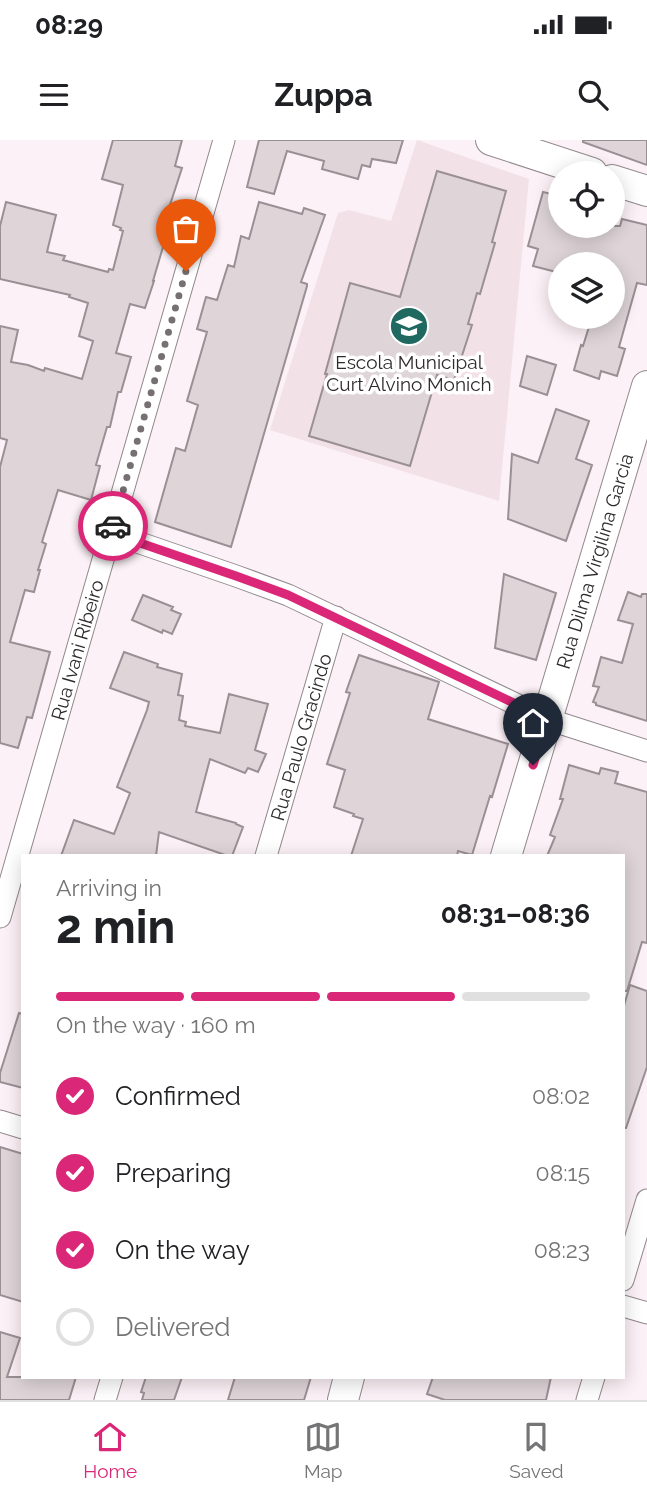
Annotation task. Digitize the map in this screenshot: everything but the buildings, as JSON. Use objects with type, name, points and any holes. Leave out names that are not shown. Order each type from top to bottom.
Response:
[{"type":"street","name":"Rua Ivani Ribeiro","points":[[0,917],[224,140]]},
{"type":"street","points":[[491,140],[555,161]]},
{"type":"street","points":[[625,184],[647,191]]},
{"type":"street","name":"Rua Dilma Virgilina Garcia","points":[[507,854],[647,386]]},
{"type":"street","points":[[111,533],[288,595],[547,719],[647,751]]},
{"type":"street","name":"Rua Paulo Gracindo","points":[[267,854],[336,617]]},
{"type":"street","points":[[0,1121],[21,1127]]},
{"type":"street","points":[[625,1273],[647,1200]]},
{"type":"street","points":[[625,1307],[647,1313]]},
{"type":"street","points":[[105,1400],[111,1379]]},
{"type":"street","points":[[343,1400],[348,1379]]},
{"type":"street","points":[[587,1400],[593,1379]]},
{"type":"shaded area","name":"Escola Municipal Curt Alvino Monich","points":[[417,140],[529,179],[499,501],[270,430],[338,213],[349,210],[391,221]]},
{"type":"way so far","points":[[113,526],[186,271]]},
{"type":"place","name":"Escola Municipal Curt Alvino Monich","points":[[409,326]]},
{"type":"route","points":[[113,526],[111,533],[288,595],[547,719],[533,765]]}]
